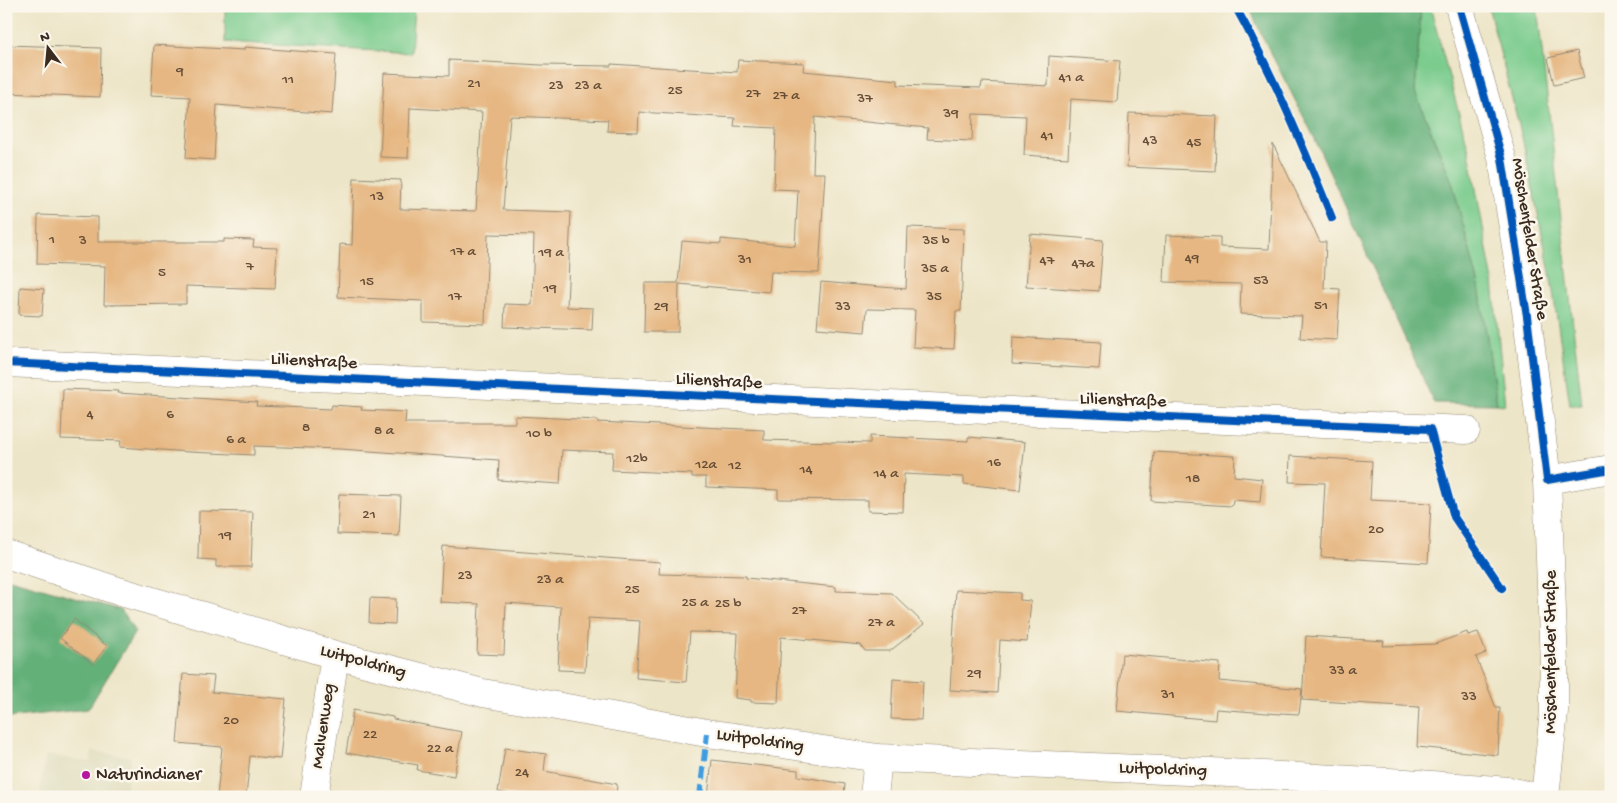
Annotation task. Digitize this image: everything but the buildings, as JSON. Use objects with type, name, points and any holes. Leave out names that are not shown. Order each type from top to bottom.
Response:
[{"type":"street","name":"Möschenfelder Straße","points":[[1459,6],[1502,158],[1527,316],[1547,480],[1554,711],[1545,797]]},
{"type":"street","name":"Lilienstraße","points":[[6,363],[987,410],[1466,430]]},
{"type":"street","points":[[1547,480],[1611,469]]},
{"type":"street","name":"Luitpoldring","points":[[6,554],[118,591],[335,655],[483,693],[707,733],[878,758],[1230,773],[1509,791],[1535,797]]},
{"type":"street","name":"Malvenweg","points":[[314,797],[335,655]]},
{"type":"street","points":[[874,797],[878,758]]},
{"type":"shaded area","name":"Naturindianer","points":[[92,751],[131,757],[126,793],[107,789],[105,797],[39,797],[46,755],[90,762]]},
{"type":"green space","points":[[225,6],[414,6],[411,53],[225,42]]},
{"type":"green space","points":[[1249,6],[1421,6],[1415,92],[1452,182],[1479,286],[1497,404],[1434,403],[1313,135],[1262,36]]},
{"type":"green space","points":[[1421,6],[1430,6],[1469,151],[1493,282],[1505,405],[1497,404],[1479,286],[1452,182],[1415,92]]},
{"type":"green space","points":[[1488,6],[1537,6],[1582,405],[1570,405],[1550,272],[1522,137]]},
{"type":"green space","points":[[6,578],[121,610],[135,632],[88,709],[6,718]]},
{"type":"marked path","points":[[700,797],[707,733]]},
{"type":"cycle path","points":[[1235,6],[1275,84],[1332,218]]},
{"type":"cycle path","points":[[1459,6],[1502,158],[1527,316],[1547,480],[1611,469]]},
{"type":"cycle path","points":[[6,363],[1430,429],[1454,517],[1502,588]]},
{"type":"place","name":"Naturindianer","points":[[86,775]]}]
